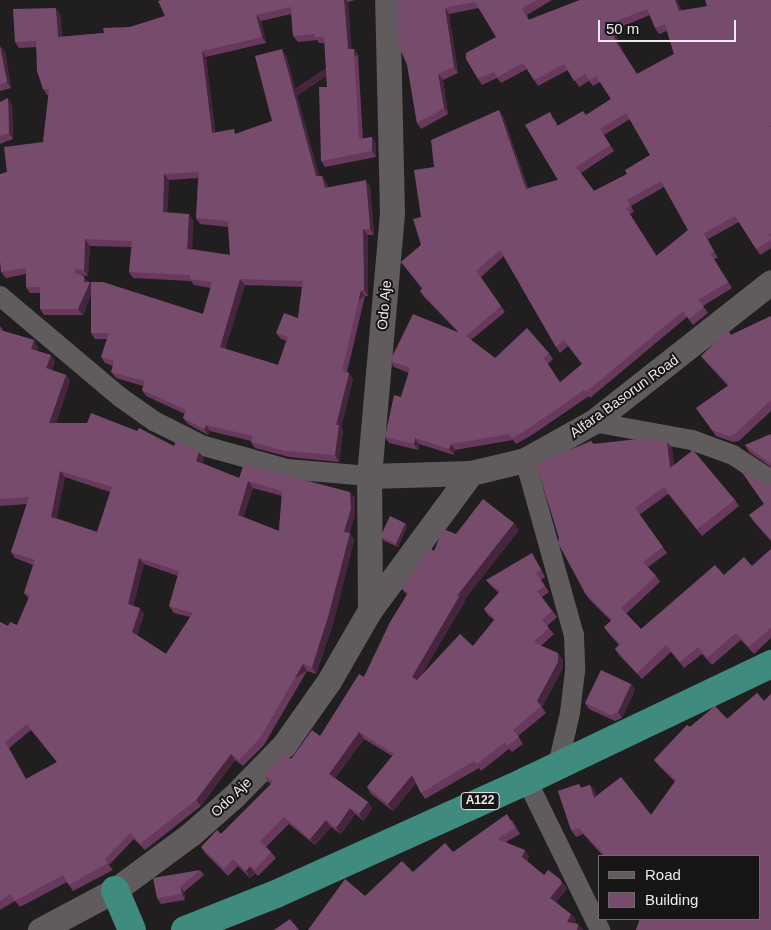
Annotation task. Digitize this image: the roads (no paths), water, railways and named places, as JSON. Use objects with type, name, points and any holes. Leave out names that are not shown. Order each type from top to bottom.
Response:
[{"type":"highway","name":"A122","points":[[186,930],[276,894],[558,765],[771,664]]},
{"type":"highway","name":"A122","points":[[233,930],[533,793],[771,681]]},
{"type":"highway","points":[[115,890],[132,930]]},
{"type":"street","name":"Odo Aje","points":[[370,610],[369,476],[392,213],[387,0]]},
{"type":"street","name":"Alfara Basorun Road","points":[[369,476],[471,473],[525,460],[594,422],[770,284]]},
{"type":"street","points":[[0,296],[120,397],[154,421],[204,446],[287,470],[369,476]]},
{"type":"street","points":[[594,422],[692,440],[733,456],[771,480]]},
{"type":"street","points":[[525,460],[574,634],[575,671],[570,713],[558,765]]},
{"type":"street","name":"Odo Aje","points":[[40,930],[115,890],[191,834],[284,745],[329,681],[370,610],[471,473]]},
{"type":"street","points":[[533,793],[600,930]]}]
